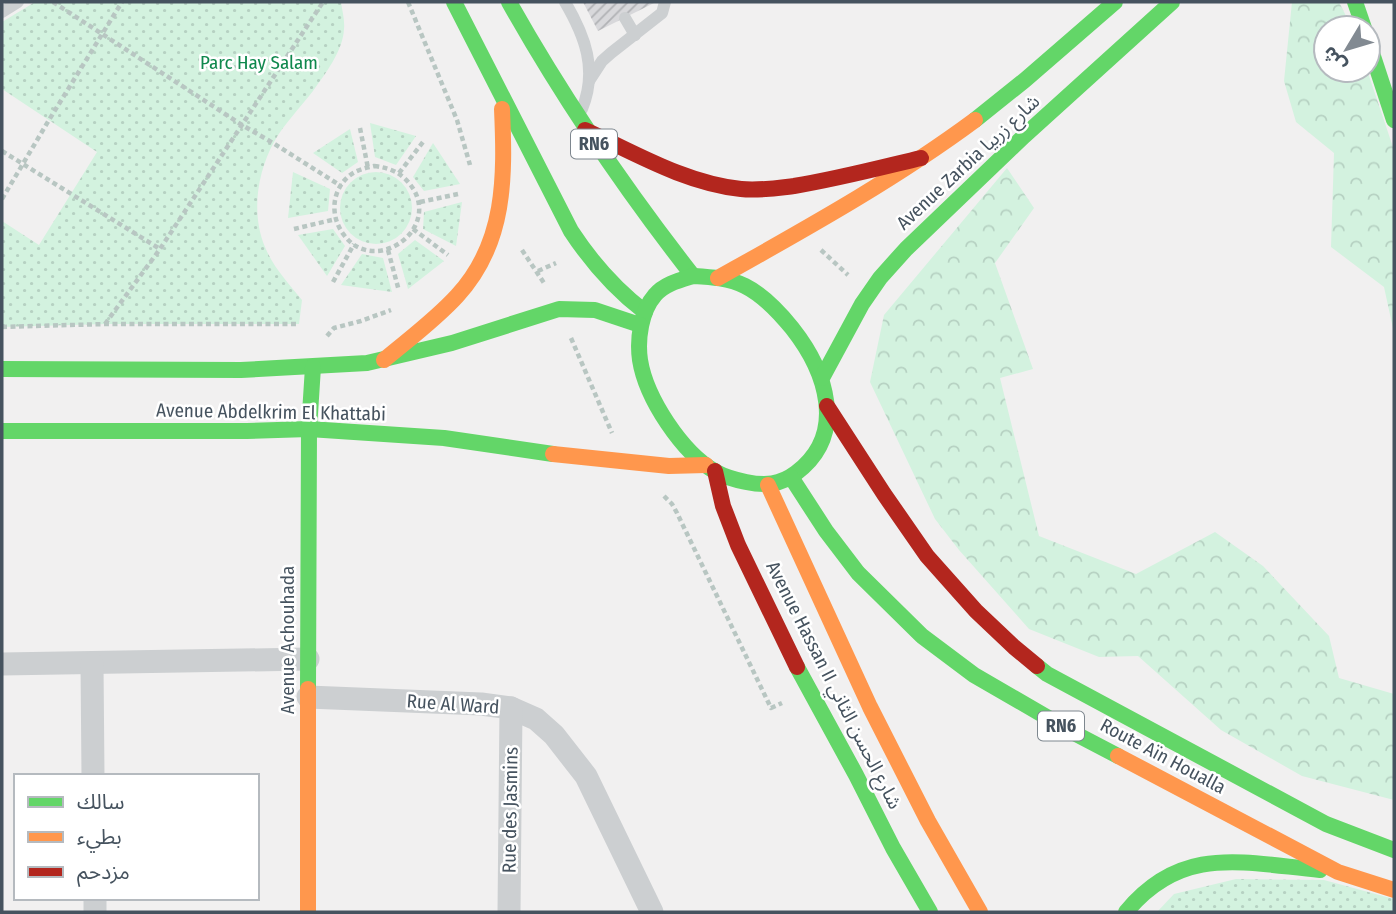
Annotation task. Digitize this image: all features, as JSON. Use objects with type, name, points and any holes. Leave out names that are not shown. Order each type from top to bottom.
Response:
[{"type":"main road","points":[[454,2],[562,216],[582,250],[642,319]]},
{"type":"main road","name":"RN6","points":[[509,2],[535,51],[604,159],[693,276]]},
{"type":"main road","name":"Avenue Zarbia شارع زربيا","points":[[718,278],[831,214],[921,158],[1008,95],[1115,2]]},
{"type":"main road","name":"Avenue Zarbia شارع زربيا","points":[[822,378],[848,327],[869,294],[920,234],[1172,2]]},
{"type":"main road","points":[[1382,84],[1394,120]]},
{"type":"main road","points":[[384,360],[446,307],[466,285],[483,259],[496,230],[504,156],[502,96]]},
{"type":"main road","points":[[582,124],[686,175],[741,189],[769,190],[921,158]]},
{"type":"main road","name":"RN6","points":[[693,276],[718,278],[744,286],[774,307],[799,336],[822,378],[827,406],[824,435],[811,460],[791,477],[768,485],[740,481],[711,468],[682,443],[663,415],[640,361],[642,319],[655,295],[674,282],[693,276]]},
{"type":"main road","points":[[2,369],[241,370],[367,363],[452,343],[559,309],[594,310],[642,319]]},
{"type":"main road","name":"Avenue Achouhada","points":[[308,912],[309,429],[313,367]]},
{"type":"main road","name":"Route Aïn Houalla","points":[[827,406],[927,556],[976,611],[1013,647],[1047,674],[1326,824],[1394,850]]},
{"type":"main road","name":"Avenue Abdelkrim El Khattabi","points":[[2,431],[309,429],[444,438],[570,456],[711,468]]},
{"type":"main road","name":"Avenue Hassan II شارع الحسن الثاني","points":[[711,468],[738,545],[798,669],[930,912]]},
{"type":"main road","name":"Route Aïn Houalla","points":[[791,477],[826,531],[858,573],[922,636],[974,675],[1074,733],[1338,872],[1394,890]]},
{"type":"main road","name":"Avenue Hassan II شارع الحسن الثاني","points":[[768,485],[870,707],[928,821],[980,912]]},
{"type":"main road","points":[[1126,912],[1140,894],[1185,868],[1224,862],[1338,872]]},
{"type":"street","points":[[2,664],[308,659]]},
{"type":"street","points":[[92,664],[93,774]]},
{"type":"street","name":"Rue Al Ward","points":[[308,697],[481,704],[511,708],[529,715],[546,727],[586,776],[652,912]]},
{"type":"street","name":"Rue des Jasmins","points":[[509,912],[511,708]]},
{"type":"lane","points":[[2,12],[18,2]]},
{"type":"lane","points":[[565,2],[578,24],[589,62],[589,81],[582,124]]},
{"type":"lane","points":[[589,81],[602,61],[662,13],[665,2]]},
{"type":"lane","points":[[625,18],[635,35]]},
{"type":"path","points":[[53,2],[341,186]]},
{"type":"path","points":[[2,199],[122,2]]},
{"type":"path","points":[[105,324],[160,249],[324,2]]},
{"type":"path","points":[[408,2],[457,120],[470,166]]},
{"type":"path","points":[[360,128],[368,168]]},
{"type":"path","points":[[399,173],[423,142]]},
{"type":"path","points":[[2,151],[160,249]]},
{"type":"path","points":[[368,168],[387,168],[399,173],[409,182],[420,202],[417,220],[411,233],[388,250],[373,251],[354,244],[338,228],[334,213],[335,199],[341,186],[349,176],[368,168]]},
{"type":"path","points":[[420,202],[458,194]]},
{"type":"path","points":[[294,229],[336,219]]},
{"type":"path","points":[[413,229],[448,255]]},
{"type":"path","points":[[333,282],[354,244]]},
{"type":"path","points":[[388,250],[400,291]]},
{"type":"path","points":[[450,262],[455,255]]},
{"type":"path","points":[[313,367],[329,332],[334,328],[395,309]]},
{"type":"path","points":[[2,327],[299,324]]},
{"type":"green space","name":"Parc Hay Salam","points":[[35,2],[341,2],[344,29],[337,54],[274,142],[263,167],[258,194],[258,221],[265,247],[277,268],[302,300],[299,324],[2,327],[2,221],[39,245],[97,152],[2,89],[2,22]]},
{"type":"green space","points":[[1292,2],[1339,2],[1345,14],[1312,14],[1312,84],[1372,84],[1394,150],[1394,333],[1384,287],[1331,247],[1334,153],[1296,122],[1284,81]]},
{"type":"green space","points":[[370,123],[416,136],[396,165],[375,157]]},
{"type":"green space","points":[[350,129],[358,162],[342,173],[313,153]]},
{"type":"green space","points":[[433,143],[460,184],[424,191],[413,177]]},
{"type":"green space","points":[[1007,168],[1034,208],[995,263],[1033,369],[1000,378],[1039,536],[1136,574],[1215,532],[1263,566],[1329,636],[1339,678],[1394,694],[1394,800],[1302,776],[1221,730],[1138,656],[1099,657],[1029,629],[935,519],[870,382],[884,315]]},
{"type":"green space","points":[[293,172],[330,189],[328,211],[288,218]]},
{"type":"green space","points":[[369,172],[383,172],[402,182],[412,201],[412,215],[402,234],[383,244],[369,244],[350,234],[340,215],[340,201],[350,182]]},
{"type":"green space","points":[[462,202],[456,246],[423,229],[424,212]]},
{"type":"green space","points":[[333,229],[345,246],[327,276],[298,235]]},
{"type":"green space","points":[[415,240],[444,261],[408,289],[398,254]]},
{"type":"green space","points":[[362,254],[383,258],[392,292],[341,285]]},
{"type":"green space","points":[[1236,879],[1324,880],[1394,899],[1394,912],[1157,912],[1174,894]]},
{"type":"building","points":[[583,2],[656,2],[598,31]]},
{"type":"traffic: fast","points":[[454,2],[571,231],[605,275],[645,312]]},
{"type":"traffic: fast","points":[[509,2],[596,142],[693,276]]},
{"type":"traffic: fast","points":[[975,120],[1115,2]]},
{"type":"traffic: fast","points":[[822,378],[862,304],[880,278],[906,249],[1024,136],[1172,2]]},
{"type":"traffic: fast","points":[[1355,2],[1359,14]]},
{"type":"traffic: fast","points":[[1382,84],[1394,120]]},
{"type":"traffic: fast","points":[[693,276],[733,281],[758,294],[792,328],[814,363],[822,382],[827,421],[822,440],[812,457],[796,473],[784,480],[772,484],[753,483],[716,472],[691,452],[679,438],[650,391],[639,352],[641,326],[646,309],[663,288],[693,276]]},
{"type":"traffic: fast","points":[[2,369],[241,370],[367,363],[452,343],[559,309],[595,310],[640,325]]},
{"type":"traffic: fast","points":[[308,689],[309,429],[313,367]]},
{"type":"traffic: fast","points":[[2,431],[309,429],[444,438],[553,454]]},
{"type":"traffic: fast","points":[[791,477],[826,531],[858,573],[922,636],[974,675],[1118,756]]},
{"type":"traffic: fast","points":[[1037,666],[1047,674],[1326,824],[1394,850]]},
{"type":"traffic: fast","points":[[797,667],[930,912]]},
{"type":"traffic: fast","points":[[1126,912],[1147,890],[1169,876],[1192,867],[1240,862],[1320,870]]},
{"type":"traffic: slow","points":[[384,360],[457,296],[473,276],[485,254],[494,231],[502,184],[502,109]]},
{"type":"traffic: slow","points":[[718,278],[881,183],[975,120]]},
{"type":"traffic: slow","points":[[553,454],[669,466],[706,465]]},
{"type":"traffic: slow","points":[[768,485],[870,707],[928,821],[980,912]]},
{"type":"traffic: slow","points":[[308,689],[308,912]]},
{"type":"traffic: slow","points":[[1118,756],[1338,872],[1394,890]]},
{"type":"traffic: jam","points":[[585,130],[680,174],[720,186],[741,189],[794,186],[921,158]]},
{"type":"traffic: jam","points":[[827,406],[927,556],[976,611],[1037,666]]},
{"type":"traffic: jam","points":[[715,471],[723,506],[738,545],[797,667]]}]
